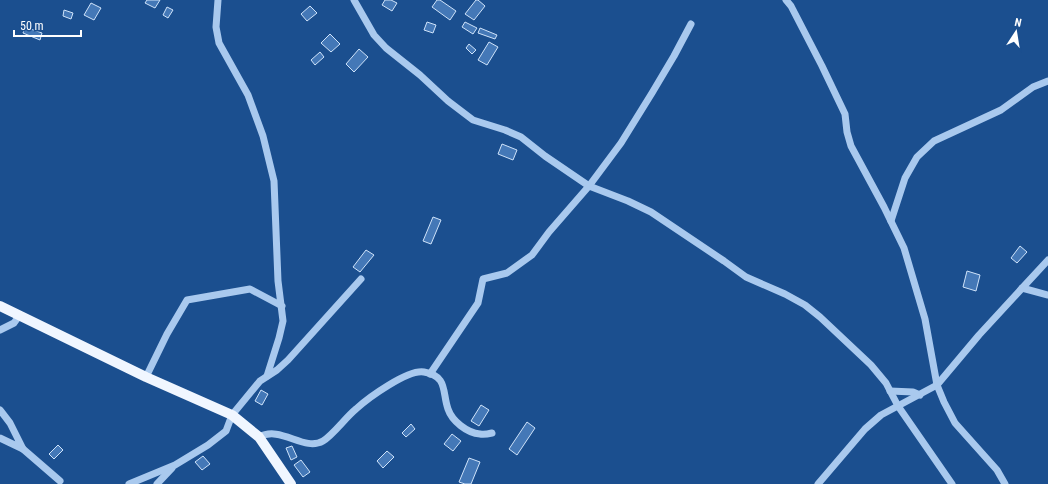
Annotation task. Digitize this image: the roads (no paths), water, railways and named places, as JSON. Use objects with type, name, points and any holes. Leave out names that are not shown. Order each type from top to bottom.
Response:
[{"type":"main road","points":[[0,306],[146,377],[232,415],[259,437],[292,484]]},
{"type":"street","points":[[218,0],[216,27],[219,42],[248,95],[263,136],[274,180],[278,281],[283,321],[267,376]]},
{"type":"street","points":[[354,0],[374,35],[386,48],[473,120],[505,130],[520,137],[589,186],[628,201],[651,212],[746,277],[785,294],[805,305],[820,317],[871,366],[886,383],[898,406],[952,484]]},
{"type":"street","points":[[786,0],[791,6],[845,114],[847,132],[851,146],[904,248],[923,312],[938,385],[944,402],[955,424],[997,470],[1005,484]]},
{"type":"street","points":[[430,374],[478,303],[483,279],[507,273],[532,255],[549,232],[589,186],[621,143],[674,56],[691,24]]},
{"type":"street","points":[[891,222],[905,178],[917,157],[934,141],[1001,110],[1033,87],[1048,80]]},
{"type":"street","points":[[818,484],[865,429],[881,415],[938,385],[979,335],[1048,260]]},
{"type":"street","points":[[129,484],[175,465],[208,445],[226,431],[232,415],[260,381],[277,370],[288,360],[361,279]]},
{"type":"street","points":[[1022,288],[1048,295]]},
{"type":"street","points":[[146,377],[167,334],[187,300],[250,289],[282,306]]},
{"type":"street","points":[[0,330],[14,323],[20,316]]},
{"type":"street","points":[[259,437],[264,434],[273,433],[314,444],[323,441],[356,409],[391,384],[408,375],[423,371],[436,376],[442,382],[448,408],[452,417],[462,426],[481,435],[492,433]]},
{"type":"street","points":[[890,391],[913,392],[920,395]]},
{"type":"street","points":[[0,410],[10,423],[23,449]]},
{"type":"street","points":[[0,438],[23,449],[61,483]]},
{"type":"street","points":[[157,484],[175,465]]}]
